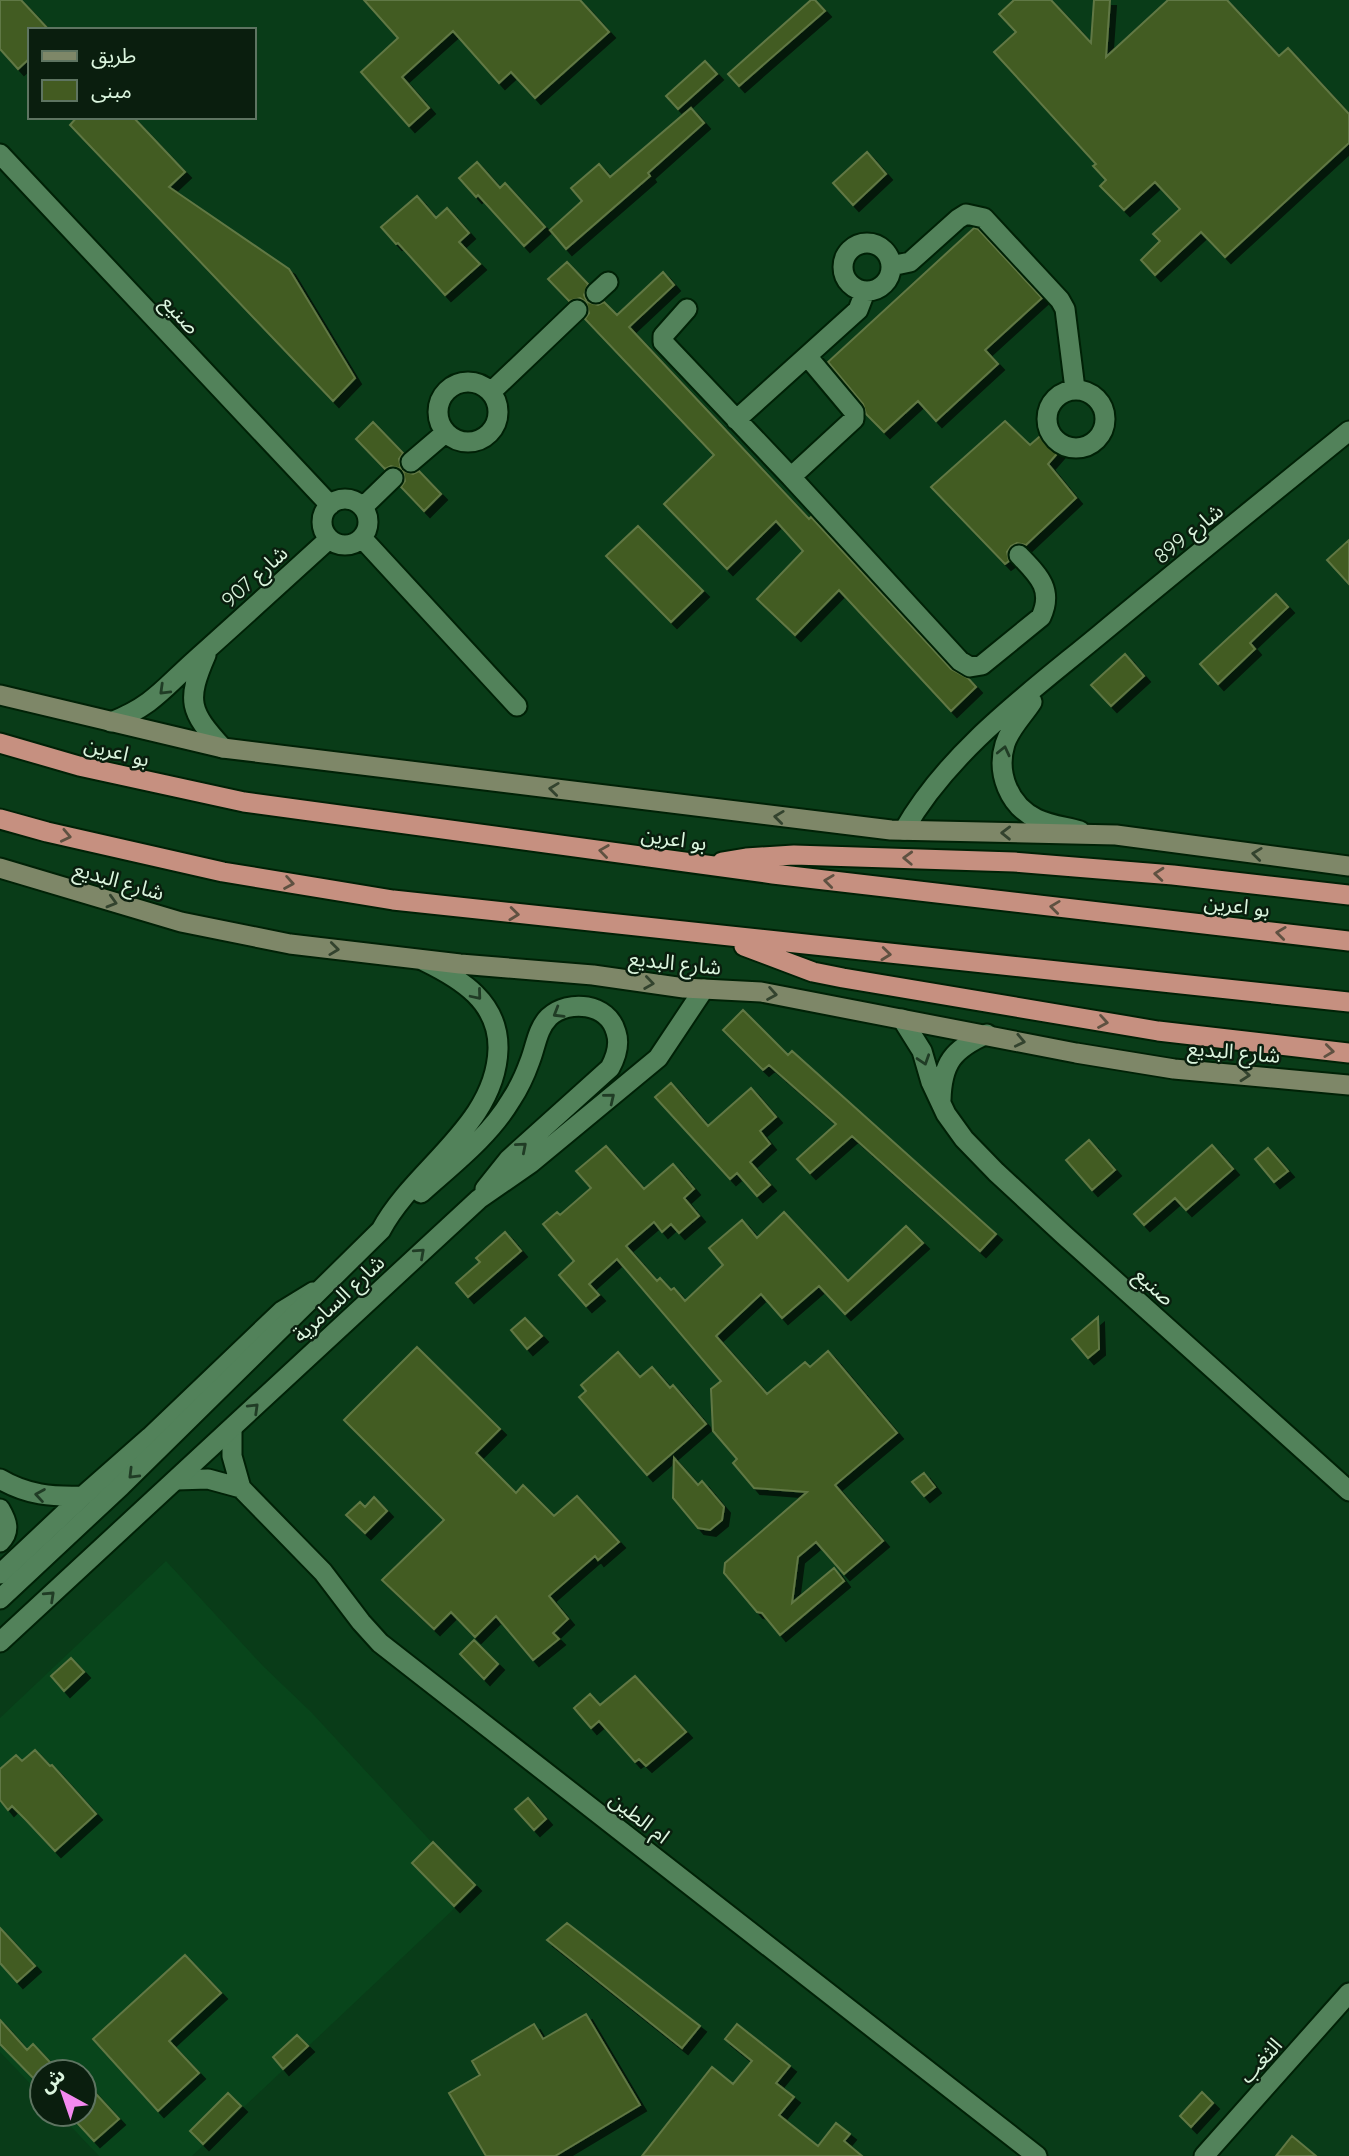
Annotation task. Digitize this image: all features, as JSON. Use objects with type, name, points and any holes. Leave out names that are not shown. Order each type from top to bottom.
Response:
[{"type":"highway","name":"بو اعرين","points":[[0,743],[79,765],[244,802],[707,865],[1349,941]]},
{"type":"highway","points":[[0,819],[223,872],[393,900],[727,938],[1349,1002]]},
{"type":"highway","points":[[707,865],[746,858],[794,855],[1014,862],[1173,875],[1349,895]]},
{"type":"highway","points":[[727,938],[804,969],[843,978],[1158,1031],[1349,1053]]},
{"type":"main road","points":[[0,695],[223,748],[812,822],[904,830],[1095,835],[1349,866]]},
{"type":"main road","name":"شارع البديع","points":[[0,868],[181,922],[290,944],[705,989],[761,992],[1076,1053],[1174,1069],[1349,1085]]},
{"type":"street","name":"صنيع","points":[[0,155],[330,505]]},
{"type":"street","points":[[891,266],[910,262],[966,214],[984,218],[1060,300],[1065,309],[1075,389]]},
{"type":"street","points":[[871,243],[886,251],[891,266],[886,282],[880,288],[865,292],[846,280],[842,265],[848,251],[855,246],[871,243]]},
{"type":"street","points":[[736,420],[858,310],[865,292]]},
{"type":"street","points":[[687,309],[663,336],[663,342],[960,661],[970,667],[982,665],[1041,617],[1046,607],[1044,585],[1019,555]]},
{"type":"street","points":[[491,392],[577,310]]},
{"type":"street","points":[[791,477],[854,419],[835,387],[807,356]]},
{"type":"street","points":[[466,381],[480,384],[491,392],[497,402],[498,414],[488,435],[466,442],[445,433],[438,421],[437,407],[443,394],[453,385],[466,381]]},
{"type":"street","name":"شارع 899","points":[[904,830],[928,794],[983,734],[1056,671],[1349,432]]},
{"type":"street","points":[[411,461],[445,433]]},
{"type":"street","points":[[363,507],[393,478]]},
{"type":"street","points":[[347,499],[363,507],[369,523],[362,538],[346,545],[329,539],[324,530],[323,519],[330,505],[335,501],[347,499]]},
{"type":"street","points":[[362,538],[517,706]]},
{"type":"street","name":"شارع 907","points":[[111,722],[148,704],[329,539]]},
{"type":"street","name":"شارع 907","points":[[209,648],[197,677],[193,700],[202,724],[223,748]]},
{"type":"street","name":"شارع 899","points":[[1056,671],[1013,727],[1005,743],[1002,761],[1004,779],[1011,796],[1025,812],[1040,820],[1095,835]]},
{"type":"street","name":"شارع السامرية","points":[[0,1599],[121,1486],[381,1230],[391,1212],[475,1113],[486,1096],[495,1073],[498,1037],[494,1020],[470,987],[450,973],[420,959]]},
{"type":"street","name":"شارع السامرية","points":[[0,1642],[479,1199],[531,1163],[658,1058],[705,989]]},
{"type":"street","points":[[381,1230],[477,1141],[500,1115],[519,1086],[539,1031],[549,1018],[572,1006],[598,1011],[612,1023],[617,1033],[618,1046],[614,1061],[596,1083],[509,1158],[479,1199]]},
{"type":"street","name":"صنيع","points":[[902,1019],[922,1051],[941,1104],[964,1139],[996,1172],[1349,1491]]},
{"type":"street","points":[[941,1104],[946,1066],[963,1047],[988,1034]]},
{"type":"street","name":"شارع السامرية","points":[[0,1574],[150,1437],[282,1311],[321,1288]]},
{"type":"street","name":"ام الطين","points":[[232,1429],[232,1456],[241,1488],[323,1572],[380,1643],[1037,2156]]},
{"type":"street","points":[[0,1479],[13,1487],[37,1495],[83,1496]]},
{"type":"street","points":[[176,1480],[208,1479],[241,1488]]},
{"type":"street","points":[[0,1509],[7,1524],[7,1531],[0,1542]]},
{"type":"street","name":"الثغب","points":[[1204,2156],[1349,1993]]},
{"type":"shaded area","points":[[166,1561],[475,1889],[192,2156],[99,2156],[72,2128],[98,2128],[98,2058],[28,2058],[28,2081],[0,2052],[0,1718]]},
{"type":"building","points":[[0,0],[21,0],[47,28],[28,28],[28,60],[18,69],[0,49]]},
{"type":"building","points":[[364,0],[580,0],[609,32],[535,98],[511,72],[499,83],[453,31],[402,77],[429,108],[409,126],[361,72],[398,38]]},
{"type":"building","points":[[811,0],[815,0],[825,11],[739,86],[728,74]]},
{"type":"building","points":[[1014,0],[1051,0],[1091,43],[1094,0],[1110,0],[1106,57],[1168,0],[1227,0],[1279,56],[1288,48],[1349,114],[1349,143],[1225,257],[1201,232],[1155,275],[1141,260],[1160,241],[1153,234],[1180,209],[1155,182],[1124,210],[1100,186],[1106,180],[1093,166],[1096,164],[994,52],[1016,32],[999,14]]},
{"type":"building","points":[[705,61],[717,74],[678,109],[666,96]]},
{"type":"building","points":[[691,108],[704,123],[648,173],[650,176],[566,249],[550,230],[582,201],[571,188],[599,164],[610,177]]},
{"type":"building","points":[[75,119],[135,119],[185,172],[169,187],[289,269],[355,378],[333,401],[70,125]]},
{"type":"building","points":[[867,152],[886,174],[853,205],[833,183]]},
{"type":"building","points":[[477,162],[500,188],[505,183],[545,227],[524,246],[459,178]]},
{"type":"building","points":[[417,196],[436,218],[447,208],[469,233],[459,242],[480,264],[445,295],[381,227]]},
{"type":"building","points":[[974,228],[978,229],[1042,298],[985,350],[998,364],[936,421],[918,401],[884,432],[866,414],[863,404],[828,362]]},
{"type":"building","points":[[567,262],[588,284],[584,295],[587,302],[598,305],[604,302],[617,315],[663,272],[674,285],[629,327],[809,519],[811,517],[951,669],[968,678],[976,687],[951,711],[839,590],[795,635],[757,599],[803,551],[776,521],[727,569],[664,504],[714,455],[585,319],[589,313],[586,302],[580,298],[569,301],[548,279]]},
{"type":"building","points":[[1005,421],[1030,445],[1046,431],[1062,448],[1048,464],[1076,498],[1026,545],[1017,543],[1011,546],[1007,552],[1009,561],[1005,564],[931,487]]},
{"type":"building","points":[[373,422],[403,453],[399,459],[401,469],[391,466],[385,469],[356,439]]},
{"type":"building","points":[[403,471],[413,474],[419,471],[441,494],[424,511],[401,487],[405,481]]},
{"type":"building","points":[[638,526],[703,591],[671,622],[606,556]]},
{"type":"building","points":[[1349,540],[1349,584],[1327,560]]},
{"type":"building","points":[[1276,594],[1288,607],[1250,643],[1255,649],[1218,684],[1200,664]]},
{"type":"building","points":[[1125,654],[1144,676],[1111,706],[1091,685]]},
{"type":"building","points":[[743,1010],[788,1055],[792,1051],[996,1234],[980,1251],[852,1136],[810,1173],[797,1159],[836,1124],[769,1065],[763,1070],[723,1030]]},
{"type":"building","points":[[671,1083],[708,1126],[751,1088],[776,1117],[760,1131],[770,1144],[750,1162],[770,1185],[757,1196],[737,1173],[730,1179],[655,1097]]},
{"type":"building","points":[[1089,1140],[1115,1170],[1092,1190],[1066,1160]]},
{"type":"building","points":[[1212,1145],[1233,1169],[1186,1210],[1175,1198],[1144,1225],[1134,1214]]},
{"type":"building","points":[[606,1146],[644,1189],[673,1164],[694,1189],[684,1198],[699,1216],[679,1233],[671,1224],[662,1232],[654,1222],[626,1246],[657,1281],[660,1278],[671,1290],[674,1288],[685,1301],[723,1265],[709,1248],[742,1220],[757,1238],[784,1212],[848,1281],[906,1226],[923,1243],[845,1314],[819,1286],[782,1318],[761,1294],[716,1336],[767,1394],[805,1362],[810,1367],[828,1351],[897,1433],[835,1485],[883,1541],[844,1574],[816,1542],[798,1557],[792,1603],[834,1568],[844,1581],[780,1635],[724,1573],[725,1563],[807,1492],[754,1488],[733,1463],[737,1459],[713,1431],[711,1389],[721,1381],[617,1259],[589,1284],[599,1295],[586,1306],[559,1275],[574,1261],[543,1224],[557,1212],[560,1215],[591,1188],[576,1171]]},
{"type":"building","points":[[1268,1148],[1288,1171],[1274,1182],[1255,1159]]},
{"type":"building","points":[[505,1232],[521,1251],[468,1297],[456,1283],[480,1262],[476,1258]]},
{"type":"building","points":[[1098,1317],[1099,1349],[1088,1358],[1072,1339]]},
{"type":"building","points":[[525,1318],[542,1336],[527,1349],[511,1330]]},
{"type":"building","points":[[417,1347],[500,1429],[476,1453],[516,1493],[523,1485],[554,1516],[577,1496],[619,1542],[598,1560],[595,1556],[549,1596],[568,1619],[553,1633],[559,1639],[533,1660],[496,1616],[475,1637],[451,1612],[434,1629],[382,1580],[444,1520],[344,1420]]},
{"type":"building","points":[[618,1352],[640,1377],[652,1367],[670,1388],[673,1385],[706,1424],[647,1475],[579,1397],[586,1391],[581,1385]]},
{"type":"building","points":[[674,1458],[698,1485],[702,1481],[724,1507],[722,1520],[710,1530],[698,1528],[673,1498]]},
{"type":"building","points":[[924,1473],[935,1487],[924,1496],[912,1482]]},
{"type":"building","points":[[374,1497],[387,1511],[365,1533],[346,1515],[360,1502],[365,1507]]},
{"type":"building","points":[[474,1640],[498,1664],[484,1679],[460,1654]]},
{"type":"building","points":[[71,1658],[84,1672],[64,1691],[51,1676]]},
{"type":"building","points":[[635,1676],[686,1732],[646,1766],[639,1759],[635,1762],[599,1721],[591,1728],[574,1708],[590,1694],[600,1705]]},
{"type":"building","points":[[35,1750],[96,1814],[55,1851],[12,1806],[8,1810],[0,1800],[0,1769],[16,1755],[22,1761]]},
{"type":"building","points":[[528,1798],[546,1819],[534,1830],[515,1809]]},
{"type":"building","points":[[433,1842],[475,1885],[454,1906],[412,1863]]},
{"type":"building","points":[[567,1923],[700,2026],[682,2048],[547,1940]]},
{"type":"building","points":[[0,1928],[35,1966],[17,1982],[0,1963]]},
{"type":"building","points":[[185,1955],[221,1993],[169,2041],[199,2073],[158,2111],[93,2039]]},
{"type":"building","points":[[586,2014],[640,2105],[555,2156],[486,2156],[449,2093],[480,2075],[472,2061],[534,2024],[543,2039]]},
{"type":"building","points":[[0,2020],[27,2050],[33,2044],[46,2058],[28,2058],[28,2073],[0,2044]]},
{"type":"building","points":[[737,2024],[790,2066],[776,2083],[794,2097],[779,2115],[818,2146],[836,2123],[850,2134],[844,2141],[862,2156],[642,2156],[712,2067],[733,2084],[752,2061],[725,2039]]},
{"type":"building","points":[[297,2035],[308,2046],[283,2069],[273,2057]]},
{"type":"building","points":[[1202,2092],[1213,2103],[1191,2127],[1180,2116]]},
{"type":"building","points":[[228,2093],[241,2106],[203,2144],[190,2131]]},
{"type":"building","points":[[98,2096],[119,2119],[94,2141],[82,2128],[98,2128]]},
{"type":"building","points":[[1292,2136],[1316,2156],[1276,2156]]}]
